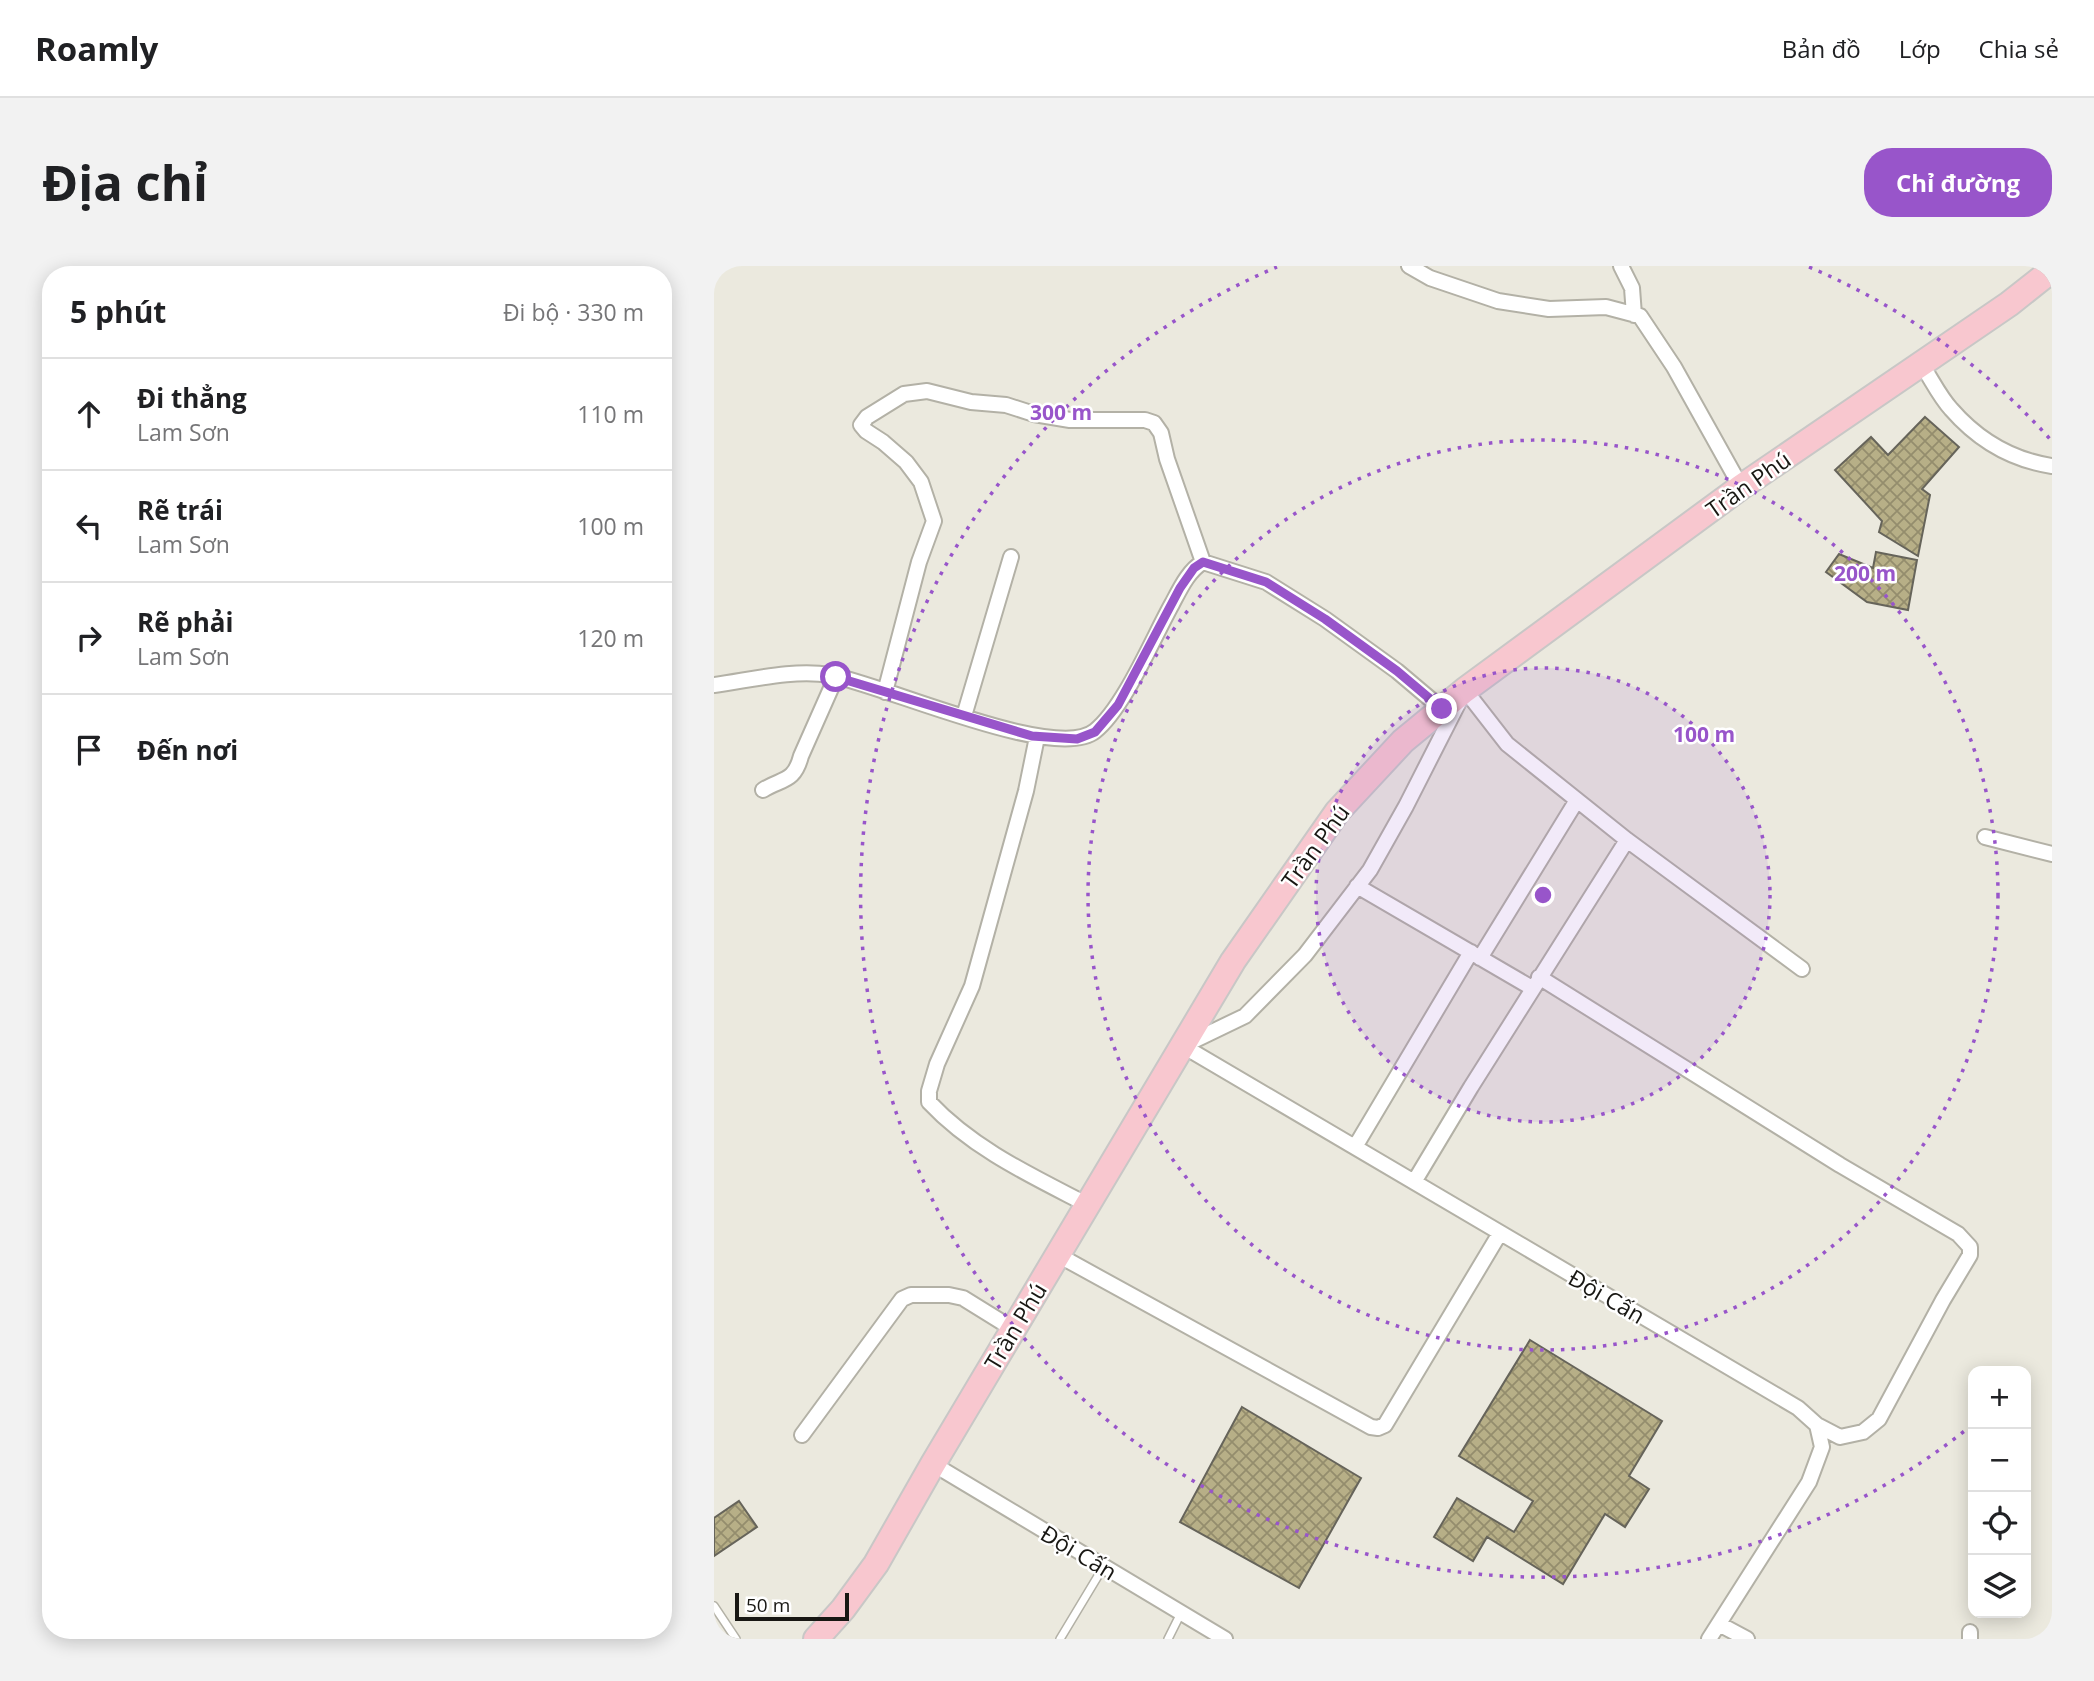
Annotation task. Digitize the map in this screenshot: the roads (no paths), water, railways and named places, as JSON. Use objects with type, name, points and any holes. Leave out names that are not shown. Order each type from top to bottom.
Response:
[{"type":"highway","name":"Trần Phú","points":[[816,1639],[843,1609],[876,1564],[1233,961],[1337,812],[1403,741],[1465,691],[1741,487],[2009,304],[2052,270]]},
{"type":"highway","points":[[2009,304],[2052,293]]},
{"type":"street","points":[[1409,266],[1430,278],[1498,301],[1549,309],[1606,307],[1640,316],[1674,367],[1741,487]]},
{"type":"street","points":[[1621,266],[1632,288],[1634,315]]},
{"type":"street","points":[[1921,363],[1950,408],[1992,447],[2034,464],[2052,466]]},
{"type":"street","points":[[885,692],[919,562],[934,521],[920,482],[906,462],[861,425],[867,417],[904,394],[927,391],[1070,420],[1145,420],[1154,423],[1161,433],[1167,459],[1203,562]]},
{"type":"street","points":[[964,716],[1012,557]]},
{"type":"street","points":[[1203,562],[1266,582],[1397,671],[1442,709]]},
{"type":"street","points":[[714,685],[796,674],[836,677],[1037,737],[1077,739],[1095,732],[1118,705],[1180,588],[1194,568],[1203,562]]},
{"type":"street","points":[[763,790],[772,784],[786,781],[798,769],[836,677]]},
{"type":"street","points":[[1183,1046],[1245,1016],[1305,955],[1370,870],[1465,691],[1507,744],[1627,840],[1802,969]]},
{"type":"street","points":[[1037,737],[1026,792],[972,986],[937,1064],[929,1090],[929,1102],[974,1142],[1013,1166],[1088,1205]]},
{"type":"street","points":[[1355,1147],[1475,955],[1577,800]]},
{"type":"street","points":[[1985,836],[2052,854]]},
{"type":"street","points":[[1414,1182],[1627,840]]},
{"type":"street","points":[[1357,886],[1475,955],[1536,983]]},
{"type":"street","name":"Đội Cấn","points":[[1183,1046],[1798,1408],[1817,1424],[1840,1437],[1863,1432],[1880,1419],[1970,1255],[1970,1247],[1958,1234],[1536,983]]},
{"type":"street","points":[[1058,1255],[1371,1427],[1378,1428],[1385,1425],[1500,1233]]},
{"type":"street","points":[[802,1435],[902,1299],[911,1295],[949,1295],[962,1298],[1013,1329]]},
{"type":"street","points":[[1709,1639],[1809,1482],[1822,1447],[1817,1424]]},
{"type":"street","name":"Đội Cấn","points":[[933,1464],[1225,1639]]},
{"type":"street","points":[[1719,1623],[1747,1639]]},
{"type":"lane","points":[[1060,1639],[1104,1566]]},
{"type":"lane","points":[[714,1606],[736,1639]]},
{"type":"lane","points":[[1168,1639],[1181,1613]]}]
